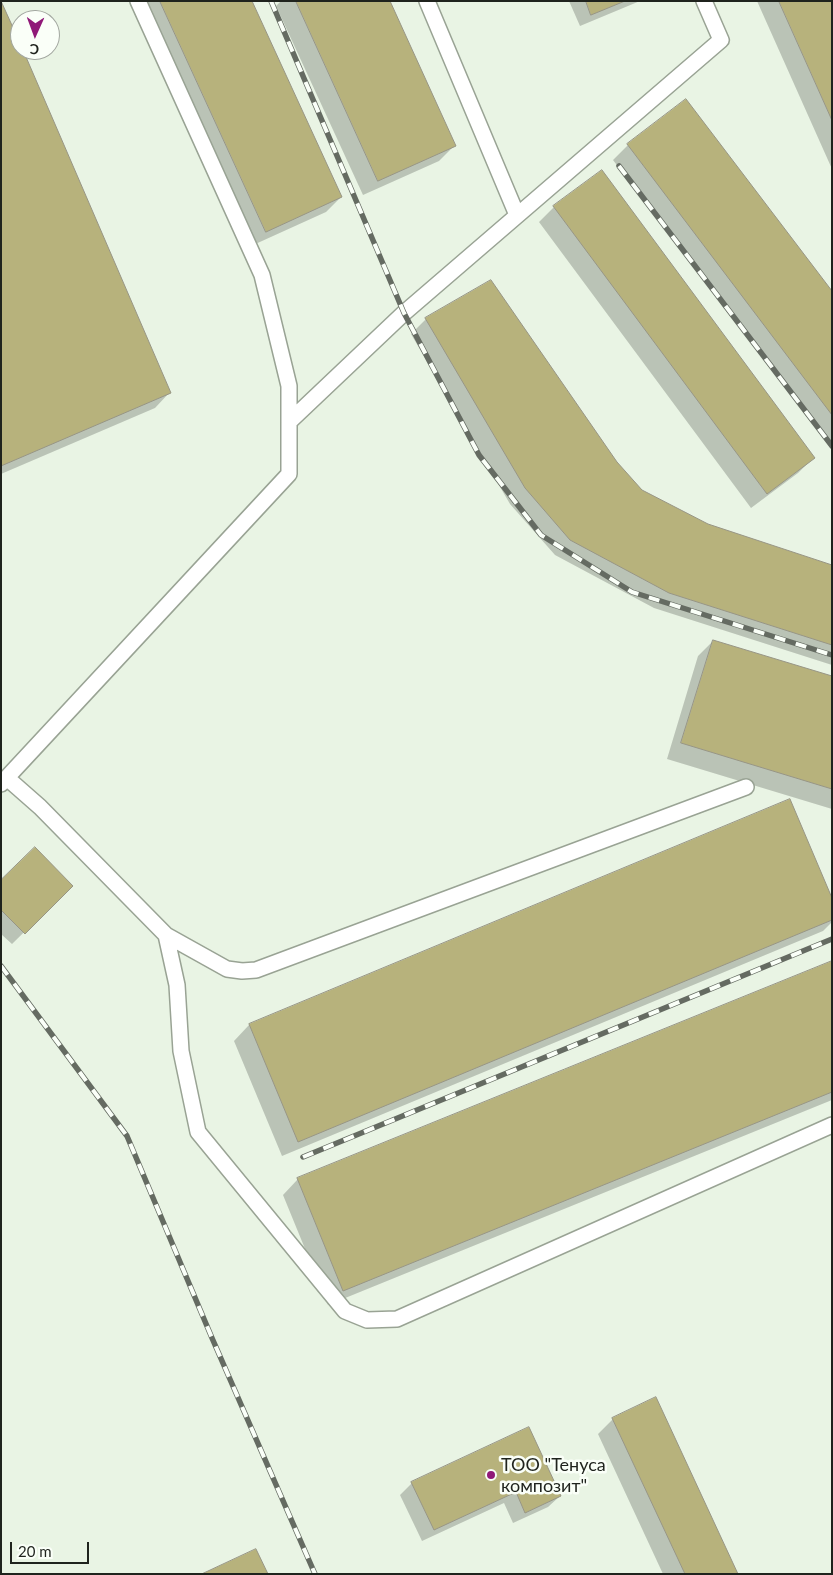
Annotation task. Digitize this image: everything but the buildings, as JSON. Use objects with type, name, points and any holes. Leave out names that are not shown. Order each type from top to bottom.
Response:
[{"type":"lane","points":[[138,1],[262,275],[289,386],[289,474],[4,781],[40,808],[166,935],[227,969],[242,971],[256,970],[746,787]]},
{"type":"lane","points":[[427,1],[517,215]]},
{"type":"lane","points":[[289,422],[404,313],[721,40],[704,1]]},
{"type":"lane","points":[[166,935],[178,985],[181,1051],[198,1132],[345,1311],[367,1320],[396,1319],[832,1125]]},
{"type":"railway","points":[[271,1],[404,313],[479,455],[541,535],[632,592],[832,655]]},
{"type":"railway","points":[[619,166],[832,446]]},
{"type":"railway","points":[[303,1157],[832,939]]},
{"type":"railway","points":[[1,966],[127,1136],[212,1338],[315,1574]]},
{"type":"place","name":"ТОО \"Тенуса композит\"","points":[[491,1475]]}]
